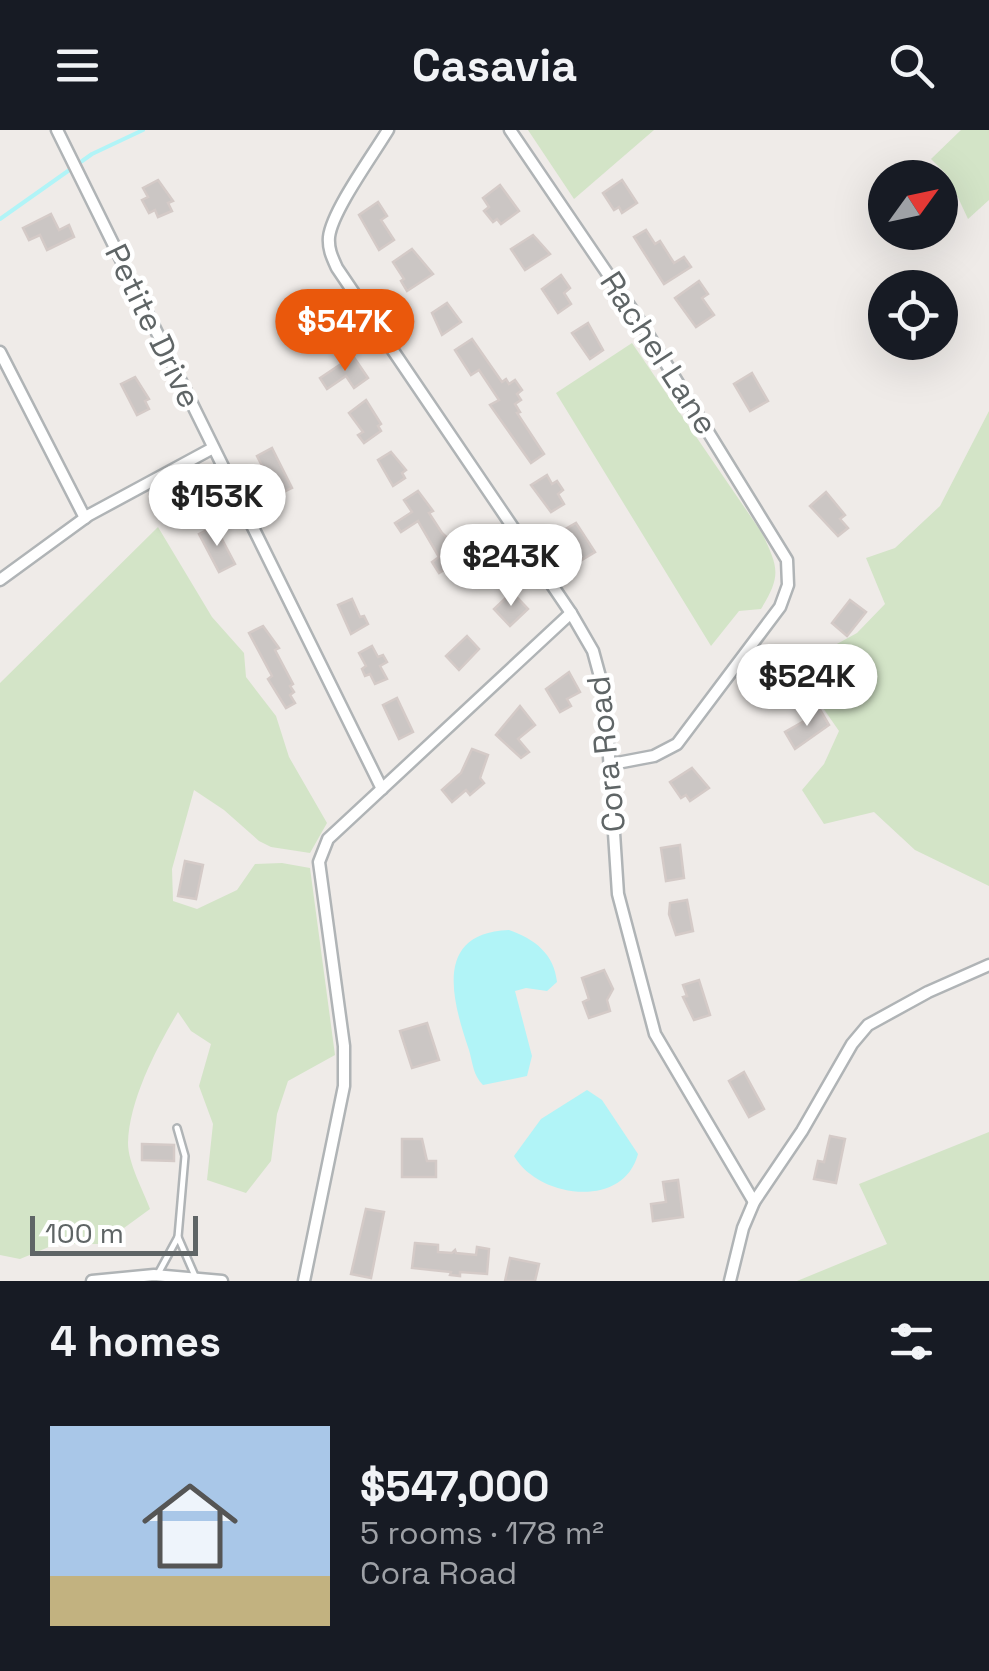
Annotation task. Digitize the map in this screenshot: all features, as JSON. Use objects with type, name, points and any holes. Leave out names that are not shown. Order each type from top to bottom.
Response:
[{"type":"street","name":"Petite Drive","points":[[57,130],[382,790]]},
{"type":"street","name":"Cora Road","points":[[388,130],[339,212],[329,233],[329,251],[593,651],[605,695],[618,894],[654,1034],[754,1202]]},
{"type":"street","name":"Rachel Lane","points":[[510,130],[641,322],[788,560],[788,585],[780,607],[677,744],[654,756],[612,764]]},
{"type":"street","points":[[0,352],[85,518]]},
{"type":"street","points":[[0,580],[85,518],[213,448]]},
{"type":"street","points":[[304,1281],[344,1086],[344,1046],[318,864],[328,839],[571,614]]},
{"type":"street","points":[[730,1281],[754,1202],[852,1044],[868,1025],[989,964]]},
{"type":"street","points":[[92,1281],[158,1275],[222,1281]]},
{"type":"lane","points":[[158,1275],[178,1237],[184,1156],[177,1128]]},
{"type":"lane","points":[[178,1237],[195,1276]]},
{"type":"green space","points":[[528,130],[654,130],[574,199]]},
{"type":"green space","points":[[961,130],[989,130],[989,200],[968,219],[958,198],[958,160],[931,159]]},
{"type":"green space","points":[[632,343],[762,533],[774,563],[775,579],[761,609],[739,611],[711,646],[556,393]]},
{"type":"green space","points":[[989,411],[989,886],[915,850],[874,812],[824,824],[802,790],[824,764],[839,731],[814,695],[824,651],[857,633],[885,604],[866,558],[895,548],[940,506]]},
{"type":"green space","points":[[158,527],[212,617],[244,653],[246,677],[276,716],[289,757],[327,823],[310,853],[271,847],[194,790],[172,869],[173,901],[197,909],[237,890],[255,864],[310,868],[335,1055],[288,1081],[277,1114],[271,1161],[246,1193],[207,1180],[213,1124],[199,1086],[211,1044],[191,1031],[178,1012],[146,1074],[130,1126],[130,1159],[150,1209],[102,1244],[56,1244],[20,1259],[0,1255],[0,683]]},
{"type":"green space","points":[[989,1132],[989,1281],[797,1281],[887,1244],[859,1184]]},
{"type":"water","points":[[509,930],[542,949],[552,963],[557,982],[547,991],[515,991],[532,1056],[527,1076],[483,1085],[474,1069],[457,1011],[454,972],[458,956],[468,943],[485,934]]},
{"type":"water","points":[[587,1090],[602,1100],[638,1154],[629,1172],[616,1184],[579,1192],[560,1189],[541,1181],[514,1156],[541,1119]]},
{"type":"building","points":[[158,180],[173,201],[168,203],[172,211],[158,217],[155,210],[149,213],[142,200],[148,197],[143,188]]},
{"type":"building","points":[[622,180],[637,203],[622,213],[619,207],[614,210],[603,193]]},
{"type":"building","points":[[500,185],[519,211],[501,224],[497,219],[493,222],[484,211],[489,207],[483,198]]},
{"type":"building","points":[[378,202],[387,216],[381,220],[394,240],[379,250],[359,215]]},
{"type":"building","points":[[51,214],[59,230],[69,225],[74,237],[47,250],[40,235],[29,240],[23,228]]},
{"type":"building","points":[[646,230],[655,244],[660,241],[674,263],[684,257],[691,267],[664,284],[634,237]]},
{"type":"building","points":[[533,235],[550,254],[525,270],[511,249]]},
{"type":"building","points":[[412,249],[433,274],[407,291],[393,262]]},
{"type":"building","points":[[561,275],[570,288],[564,293],[571,304],[558,313],[542,289]]},
{"type":"building","points":[[699,281],[708,294],[702,298],[714,315],[696,327],[675,298]]},
{"type":"building","points":[[447,303],[461,322],[442,335],[432,313]]},
{"type":"building","points":[[588,323],[603,350],[590,359],[572,333]]},
{"type":"building","points":[[472,339],[502,382],[506,379],[509,384],[515,380],[522,390],[517,394],[521,400],[515,404],[520,412],[517,413],[544,454],[531,463],[490,405],[499,400],[479,370],[471,375],[455,350]]},
{"type":"building","points":[[353,356],[368,378],[354,388],[346,376],[327,389],[320,378]]},
{"type":"building","points":[[752,373],[768,401],[750,411],[734,384]]},
{"type":"building","points":[[135,377],[149,399],[145,401],[149,409],[137,415],[121,384]]},
{"type":"building","points":[[366,400],[381,424],[381,431],[364,443],[358,435],[363,432],[349,413]]},
{"type":"building","points":[[272,448],[292,488],[277,495],[257,456]]},
{"type":"building","points":[[391,452],[406,470],[402,473],[405,478],[393,486],[378,460]]},
{"type":"building","points":[[547,475],[552,484],[557,481],[563,490],[558,494],[564,504],[551,512],[531,485]]},
{"type":"building","points":[[418,491],[433,511],[429,513],[442,533],[458,548],[454,551],[460,560],[439,573],[432,562],[439,557],[418,521],[401,532],[395,523],[412,512],[404,500]]},
{"type":"building","points":[[826,492],[845,515],[840,519],[848,528],[838,536],[810,506]]},
{"type":"building","points":[[576,523],[595,552],[580,561],[562,531]]},
{"type":"building","points":[[215,526],[235,564],[219,572],[199,534]]},
{"type":"building","points":[[512,592],[528,609],[510,626],[494,609]]},
{"type":"building","points":[[352,599],[368,624],[351,634],[338,605]]},
{"type":"building","points":[[850,600],[866,612],[847,636],[832,623]]},
{"type":"building","points":[[263,626],[279,648],[275,650],[293,684],[290,686],[294,692],[290,695],[295,703],[286,708],[268,679],[272,676],[249,633]]},
{"type":"building","points":[[467,636],[479,649],[459,670],[446,656]]},
{"type":"building","points":[[372,646],[378,657],[383,655],[387,662],[380,666],[387,679],[375,684],[370,674],[365,676],[362,669],[366,666],[359,653]]},
{"type":"building","points":[[569,672],[580,692],[567,699],[571,706],[560,712],[546,689]]},
{"type":"building","points":[[397,698],[413,732],[399,739],[383,705]]},
{"type":"building","points":[[520,706],[535,725],[518,739],[529,752],[521,758],[496,735]]},
{"type":"building","points":[[819,708],[829,725],[795,749],[785,732],[813,716],[811,712]]},
{"type":"building","points":[[472,749],[488,755],[480,778],[484,783],[470,795],[466,790],[452,802],[442,790],[461,773]]},
{"type":"building","points":[[692,768],[709,788],[690,801],[686,795],[681,798],[670,782]]},
{"type":"building","points":[[680,845],[684,878],[666,881],[661,848]]},
{"type":"building","points":[[185,861],[203,865],[196,899],[178,896]]},
{"type":"building","points":[[687,900],[693,931],[676,935],[669,914],[670,903]]},
{"type":"building","points":[[604,970],[613,989],[607,1000],[610,1011],[589,1018],[583,1002],[589,999],[582,978]]},
{"type":"building","points":[[699,980],[710,1015],[694,1020],[683,997],[687,996],[683,985]]},
{"type":"building","points":[[427,1023],[439,1060],[412,1068],[400,1031]]},
{"type":"building","points":[[744,1072],[764,1109],[749,1117],[729,1081]]},
{"type":"building","points":[[830,1136],[845,1139],[836,1183],[814,1179],[818,1161],[824,1162]]},
{"type":"building","points":[[402,1139],[422,1139],[427,1161],[436,1161],[436,1177],[402,1177]]},
{"type":"building","points":[[142,1144],[174,1145],[174,1161],[142,1160]]},
{"type":"building","points":[[678,1180],[683,1217],[653,1221],[651,1204],[666,1202],[663,1182]]},
{"type":"building","points":[[366,1209],[384,1212],[371,1278],[351,1274]]},
{"type":"building","points":[[415,1243],[438,1245],[438,1252],[455,1250],[476,1255],[477,1247],[489,1249],[487,1274],[460,1272],[460,1276],[412,1268]]},
{"type":"building","points":[[510,1258],[539,1264],[535,1281],[505,1281]]},
{"type":"waterway","points":[[0,219],[92,154],[143,130]]}]
